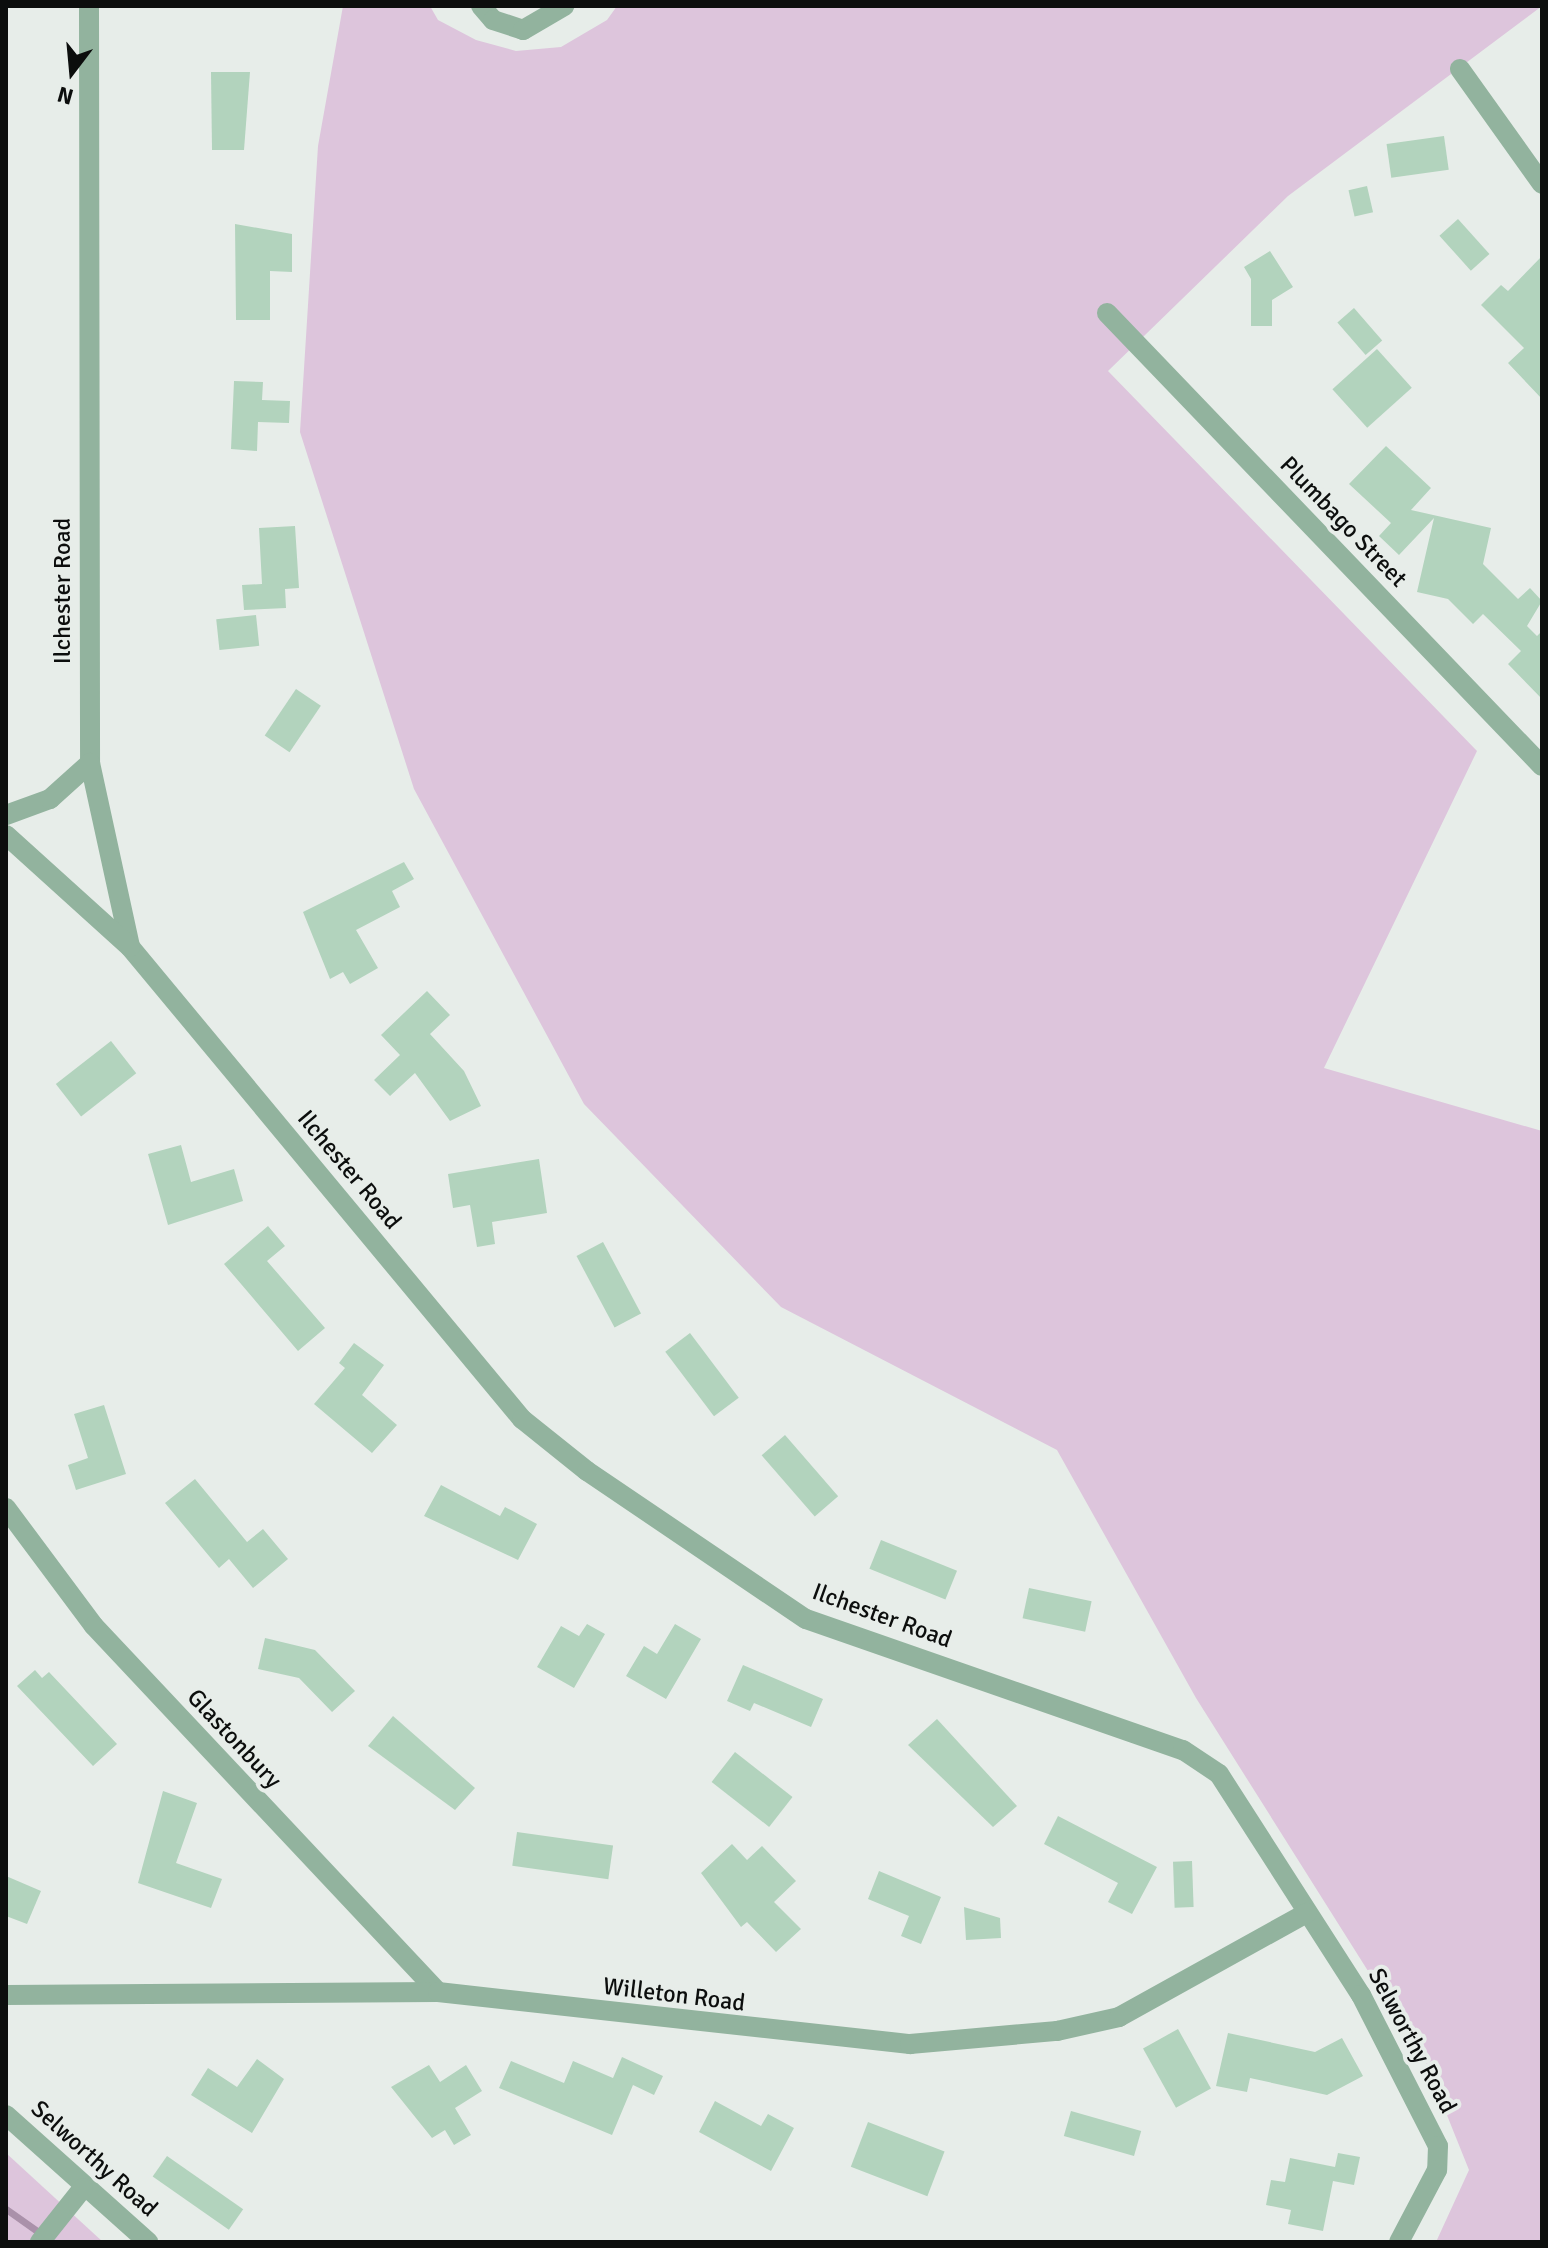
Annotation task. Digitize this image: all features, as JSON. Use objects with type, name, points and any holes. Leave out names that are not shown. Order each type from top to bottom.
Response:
[{"type":"street","name":"Ilchester Road","points":[[89,6],[90,763],[130,947],[522,1419],[587,1471],[806,1619],[1183,1750],[1219,1774],[1247,1808],[1307,1913]]},
{"type":"street","points":[[481,6],[493,20],[523,30],[564,6]]},
{"type":"street","points":[[1460,69],[1542,184]]},
{"type":"street","name":"Plumbago Street","points":[[1107,313],[1542,766]]},
{"type":"street","points":[[6,815],[50,799],[90,763]]},
{"type":"street","points":[[6,835],[130,947]]},
{"type":"street","name":"Glastonbury","points":[[6,1508],[94,1626],[438,1992]]},
{"type":"street","name":"Willeton Road","points":[[6,1995],[438,1992],[801,2037],[910,2044],[1042,2033],[1119,2017],[1307,1913]]},
{"type":"street","name":"Selworthy Road","points":[[1307,1913],[1361,1995],[1438,2146],[1437,2170],[1399,2242]]},
{"type":"street","name":"Selworthy Road","points":[[6,2115],[83,2188],[148,2242]]},
{"type":"street","points":[[40,2242],[83,2188]]},
{"type":"shaded area","points":[[343,6],[430,6],[438,20],[476,40],[516,51],[561,47],[607,20],[617,6],[1542,6],[1288,196],[1108,371],[1477,751],[1324,1068],[1542,1131],[1542,2242],[1436,2242],[1469,2170],[1426,2063],[1196,1698],[1057,1450],[781,1307],[584,1104],[414,789],[300,432],[318,146]]},
{"type":"shaded area","points":[[6,2153],[103,2242],[6,2242]]},
{"type":"building","points":[[211,72],[250,72],[244,150],[212,150]]},
{"type":"building","points":[[1444,136],[1449,170],[1391,178],[1387,144]]},
{"type":"building","points":[[1367,186],[1373,212],[1355,217],[1348,190]]},
{"type":"building","points":[[1458,219],[1489,254],[1471,271],[1439,236]]},
{"type":"building","points":[[235,224],[292,234],[292,272],[270,271],[270,320],[236,320]]},
{"type":"building","points":[[1270,251],[1293,287],[1272,300],[1272,326],[1251,326],[1251,279],[1244,267]]},
{"type":"building","points":[[1542,256],[1542,399],[1508,363],[1524,348],[1481,305],[1501,285],[1508,291]]},
{"type":"building","points":[[1354,308],[1382,340],[1366,355],[1337,322]]},
{"type":"building","points":[[1377,349],[1412,388],[1367,428],[1332,389]]},
{"type":"building","points":[[234,381],[263,382],[262,400],[290,401],[289,423],[258,422],[257,451],[231,449]]},
{"type":"building","points":[[1386,446],[1431,488],[1411,510],[1491,528],[1483,564],[1518,599],[1530,588],[1542,601],[1527,626],[1537,636],[1542,631],[1542,699],[1508,664],[1521,651],[1483,614],[1473,624],[1448,599],[1417,592],[1434,518],[1399,555],[1379,536],[1391,523],[1349,484]]},
{"type":"building","points":[[295,526],[299,588],[285,589],[286,608],[244,610],[242,585],[262,584],[259,528]]},
{"type":"building","points":[[256,615],[259,646],[219,650],[216,619]]},
{"type":"building","points":[[296,689],[321,706],[290,752],[265,735]]},
{"type":"building","points":[[404,862],[414,879],[392,891],[400,907],[356,930],[378,968],[350,984],[343,972],[330,979],[303,912]]},
{"type":"building","points":[[427,991],[450,1015],[430,1034],[464,1071],[481,1106],[450,1121],[415,1073],[390,1096],[374,1080],[400,1055],[381,1035]]},
{"type":"building","points":[[111,1041],[136,1073],[81,1116],[56,1084]]},
{"type":"building","points":[[181,1145],[191,1182],[234,1169],[243,1201],[168,1225],[148,1154]]},
{"type":"building","points":[[539,1159],[547,1213],[492,1222],[495,1244],[477,1247],[470,1205],[453,1208],[448,1174]]},
{"type":"building","points":[[268,1226],[285,1246],[267,1261],[325,1328],[298,1351],[224,1264]]},
{"type":"building","points":[[603,1242],[641,1314],[615,1328],[577,1256]]},
{"type":"building","points":[[690,1333],[739,1398],[714,1416],[665,1352]]},
{"type":"building","points":[[354,1343],[384,1365],[362,1395],[397,1425],[372,1453],[314,1404],[345,1368],[339,1363]]},
{"type":"building","points":[[104,1405],[126,1474],[76,1490],[68,1465],[88,1458],[74,1414]]},
{"type":"building","points":[[785,1435],[838,1496],[815,1516],[762,1455]]},
{"type":"building","points":[[195,1479],[247,1542],[263,1529],[288,1559],[253,1588],[229,1559],[219,1568],[165,1503]]},
{"type":"building","points":[[441,1485],[500,1516],[505,1507],[537,1524],[518,1560],[424,1516]]},
{"type":"building","points":[[881,1540],[957,1571],[945,1599],[869,1569]]},
{"type":"building","points":[[1029,1588],[1092,1601],[1085,1632],[1023,1618]]},
{"type":"building","points":[[587,1624],[605,1634],[574,1688],[537,1667],[561,1626],[579,1636]]},
{"type":"building","points":[[675,1624],[701,1639],[666,1699],[626,1676],[644,1646],[657,1654]]},
{"type":"building","points":[[265,1638],[315,1650],[355,1691],[332,1712],[299,1678],[258,1669]]},
{"type":"building","points":[[743,1665],[823,1699],[811,1727],[754,1703],[750,1711],[727,1701]]},
{"type":"building","points":[[35,1670],[42,1678],[49,1672],[117,1744],[93,1766],[17,1686]]},
{"type":"building","points":[[393,1716],[475,1788],[455,1810],[368,1746]]},
{"type":"building","points":[[937,1719],[1017,1806],[993,1827],[908,1745]]},
{"type":"building","points":[[735,1752],[793,1797],[769,1827],[712,1782]]},
{"type":"building","points":[[163,1791],[197,1803],[176,1863],[222,1879],[211,1908],[138,1883]]},
{"type":"building","points":[[1058,1816],[1157,1867],[1132,1914],[1108,1902],[1118,1883],[1044,1844]]},
{"type":"building","points":[[517,1832],[613,1845],[608,1879],[512,1866]]},
{"type":"building","points":[[732,1844],[747,1860],[762,1846],[796,1881],[774,1902],[801,1929],[776,1952],[747,1922],[741,1927],[701,1873]]},
{"type":"building","points":[[1192,1861],[1194,1907],[1175,1908],[1173,1862]]},
{"type":"building","points":[[879,1871],[941,1897],[921,1944],[901,1936],[909,1916],[868,1899]]},
{"type":"building","points":[[6,1876],[41,1891],[27,1924],[6,1916]]},
{"type":"building","points":[[964,1907],[1000,1918],[1001,1938],[966,1940]]},
{"type":"building","points":[[1178,2029],[1211,2088],[1176,2108],[1143,2048]]},
{"type":"building","points":[[1228,2033],[1315,2052],[1342,2038],[1363,2076],[1327,2095],[1250,2078],[1247,2092],[1216,2086]]},
{"type":"building","points":[[622,2057],[663,2076],[654,2095],[633,2085],[612,2135],[499,2088],[511,2061],[564,2083],[573,2061],[613,2078]]},
{"type":"building","points":[[257,2059],[284,2079],[252,2133],[191,2095],[208,2068],[237,2087]]},
{"type":"building","points":[[429,2065],[440,2082],[466,2065],[482,2091],[455,2108],[471,2135],[454,2145],[445,2130],[432,2138],[391,2087]]},
{"type":"building","points":[[715,2101],[761,2126],[768,2114],[794,2128],[771,2171],[699,2132]]},
{"type":"building","points":[[1071,2111],[1141,2131],[1134,2156],[1064,2136]]},
{"type":"building","points":[[868,2122],[945,2151],[927,2196],[851,2167]]},
{"type":"building","points":[[1338,2153],[1360,2157],[1354,2185],[1333,2181],[1323,2231],[1288,2224],[1291,2210],[1266,2205],[1271,2180],[1285,2182],[1290,2158],[1335,2167]]},
{"type":"building","points":[[167,2156],[243,2209],[229,2230],[153,2176]]},
{"type":"waterway","points":[[6,2209],[44,2236]]}]
